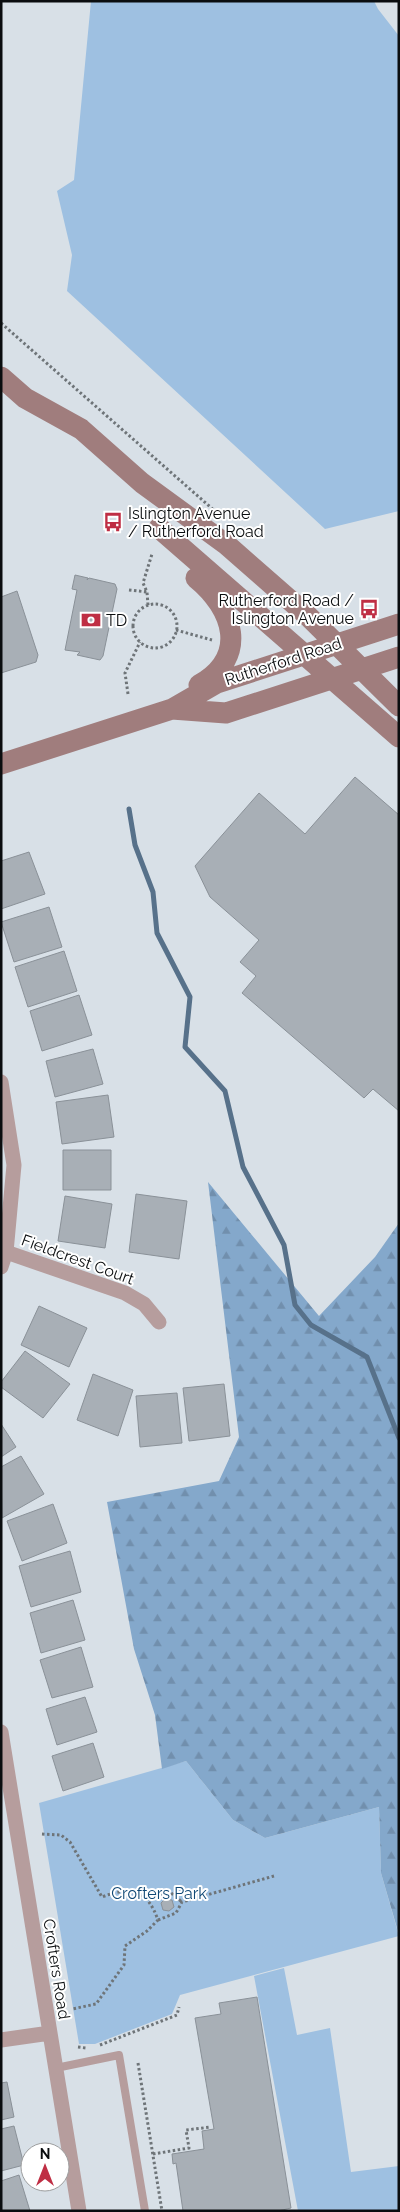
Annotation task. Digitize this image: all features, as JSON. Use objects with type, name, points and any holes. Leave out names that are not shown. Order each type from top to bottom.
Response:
[{"type":"main road","points":[[1,377],[26,398],[81,429],[142,483],[227,545],[308,616],[399,706]]},
{"type":"main road","points":[[140,719],[209,680],[224,662],[231,644],[230,621],[219,600],[184,568],[166,547],[142,483]]},
{"type":"main road","points":[[159,528],[399,737]]},
{"type":"main road","name":"Rutherford Road","points":[[1,764],[172,709],[217,683],[399,624]]},
{"type":"main road","name":"Rutherford Road","points":[[172,709],[226,713],[399,657]]},
{"type":"street","points":[[1,1082],[14,1165],[6,1252],[1,1267]]},
{"type":"street","name":"Fieldcrest Court","points":[[6,1252],[125,1293],[144,1304],[159,1322]]},
{"type":"street","name":"Crofters Road","points":[[1,1732],[4,1771],[79,2211]]},
{"type":"street","points":[[1,2040],[50,2033]]},
{"type":"lane","points":[[56,2068],[119,2055],[144,2211]]},
{"type":"path","points":[[1,323],[219,514]]},
{"type":"path","points":[[148,605],[143,583],[152,554]]},
{"type":"path","points":[[129,590],[146,592]]},
{"type":"path","points":[[148,605],[161,605],[175,617],[176,630],[170,641],[165,645],[152,647],[140,642],[135,636],[133,621],[141,608],[148,605]]},
{"type":"path","points":[[176,630],[212,640]]},
{"type":"path","points":[[128,694],[125,673],[140,642]]},
{"type":"path","points":[[42,1834],[61,1835],[70,1842],[102,1897],[118,1891],[135,1891],[146,1899],[154,1909],[158,1920]]},
{"type":"path","points":[[72,2010],[96,2004],[124,1965],[125,1946],[147,1931],[158,1920],[176,1913],[182,1902],[274,1876]]},
{"type":"path","points":[[146,1899],[171,1893],[182,1902]]},
{"type":"path","points":[[98,2045],[177,2015],[179,2007]]},
{"type":"path","points":[[78,2047],[91,2048]]},
{"type":"path","points":[[138,2063],[162,2211]]},
{"type":"path","points":[[153,2154],[189,2148],[186,2130],[211,2127]]},
{"type":"green space","points":[[91,1],[374,1],[399,36],[399,511],[325,529],[67,291],[72,255],[57,191],[74,180]]},
{"type":"green space","points":[[208,1182],[319,1316],[375,1257],[399,1223],[399,1935],[381,1873],[379,1807],[265,1838],[233,1820],[186,1761],[162,1769],[155,1715],[134,1649],[107,1502],[219,1481],[239,1437]]},
{"type":"green space","name":"Crofters Park","points":[[186,1761],[233,1820],[265,1838],[379,1807],[381,1873],[399,1936],[180,1995],[172,2014],[95,2044],[79,2044],[39,1803]]},
{"type":"green space","points":[[284,1968],[297,2035],[330,2028],[351,2172],[399,2166],[399,2211],[298,2211],[254,1976]]},
{"type":"building","name":"TD","points":[[75,575],[88,578],[87,580],[89,578],[115,584],[117,589],[103,656],[100,660],[77,655],[80,652],[65,650],[77,590],[72,589]]},
{"type":"building","points":[[17,591],[38,655],[36,662],[1,673],[1,597]]},
{"type":"building","points":[[355,777],[399,815],[399,1111],[373,1089],[364,1098],[242,993],[256,976],[240,962],[259,940],[210,897],[195,866],[259,793],[305,834]]},
{"type":"building","points":[[29,852],[45,894],[1,909],[1,861]]},
{"type":"building","points":[[49,907],[62,947],[14,962],[1,922]]},
{"type":"building","points":[[64,951],[77,991],[28,1007],[15,967]]},
{"type":"building","points":[[79,995],[92,1035],[42,1051],[30,1011]]},
{"type":"building","points":[[93,1049],[103,1084],[55,1097],[46,1061]]},
{"type":"building","points":[[108,1095],[114,1137],[62,1144],[56,1102]]},
{"type":"building","points":[[63,1150],[111,1150],[111,1190],[63,1190]]},
{"type":"building","points":[[136,1194],[187,1201],[179,1259],[129,1252]]},
{"type":"building","points":[[65,1196],[112,1204],[105,1248],[58,1241]]},
{"type":"building","points":[[39,1306],[87,1328],[69,1367],[21,1345]]},
{"type":"building","points":[[25,1351],[70,1384],[43,1418],[1,1387],[1,1382]]},
{"type":"building","points":[[93,1374],[133,1390],[118,1436],[77,1420]]},
{"type":"building","points":[[224,1384],[230,1436],[189,1441],[183,1388]]},
{"type":"building","points":[[177,1393],[182,1443],[140,1447],[136,1396]]},
{"type":"building","points":[[1,1424],[16,1447],[1,1457]]},
{"type":"building","points":[[21,1456],[44,1494],[2,1518],[1,1467]]},
{"type":"building","points":[[53,1504],[67,1543],[22,1561],[7,1521]]},
{"type":"building","points":[[70,1551],[81,1592],[31,1607],[19,1566]]},
{"type":"building","points":[[73,1600],[85,1640],[41,1653],[30,1613]]},
{"type":"building","points":[[81,1647],[93,1687],[52,1698],[40,1660]]},
{"type":"building","points":[[85,1697],[97,1732],[57,1745],[46,1709]]},
{"type":"building","points":[[93,1743],[104,1777],[63,1791],[52,1756]]},
{"type":"building","points":[[165,1899],[172,1900],[174,1907],[169,1911],[163,1910],[161,1903]]},
{"type":"building","points":[[257,1997],[291,2208],[278,2211],[183,2211],[176,2163],[173,2164],[172,2154],[204,2149],[202,2131],[214,2129],[195,2018],[221,2014],[219,2003]]},
{"type":"building","points":[[7,2082],[14,2117],[1,2120],[1,2083]]},
{"type":"building","points":[[14,2126],[20,2149],[20,2166],[1,2171],[1,2129]]},
{"type":"building","points":[[19,2175],[20,2192],[24,2192],[30,2211],[1,2211],[1,2181]]},
{"type":"waterway","points":[[129,809],[135,845],[153,892],[157,933],[190,997],[185,1047],[225,1091],[243,1167],[284,1245],[295,1305],[311,1325],[367,1357],[399,1438]]},
{"type":"place","name":"Islington Avenue / Rutherford Road","points":[[113,522]]},
{"type":"place","name":"Rutherford Road / Islington Avenue","points":[[369,609]]},
{"type":"place","name":"TD","points":[[91,620]]}]
